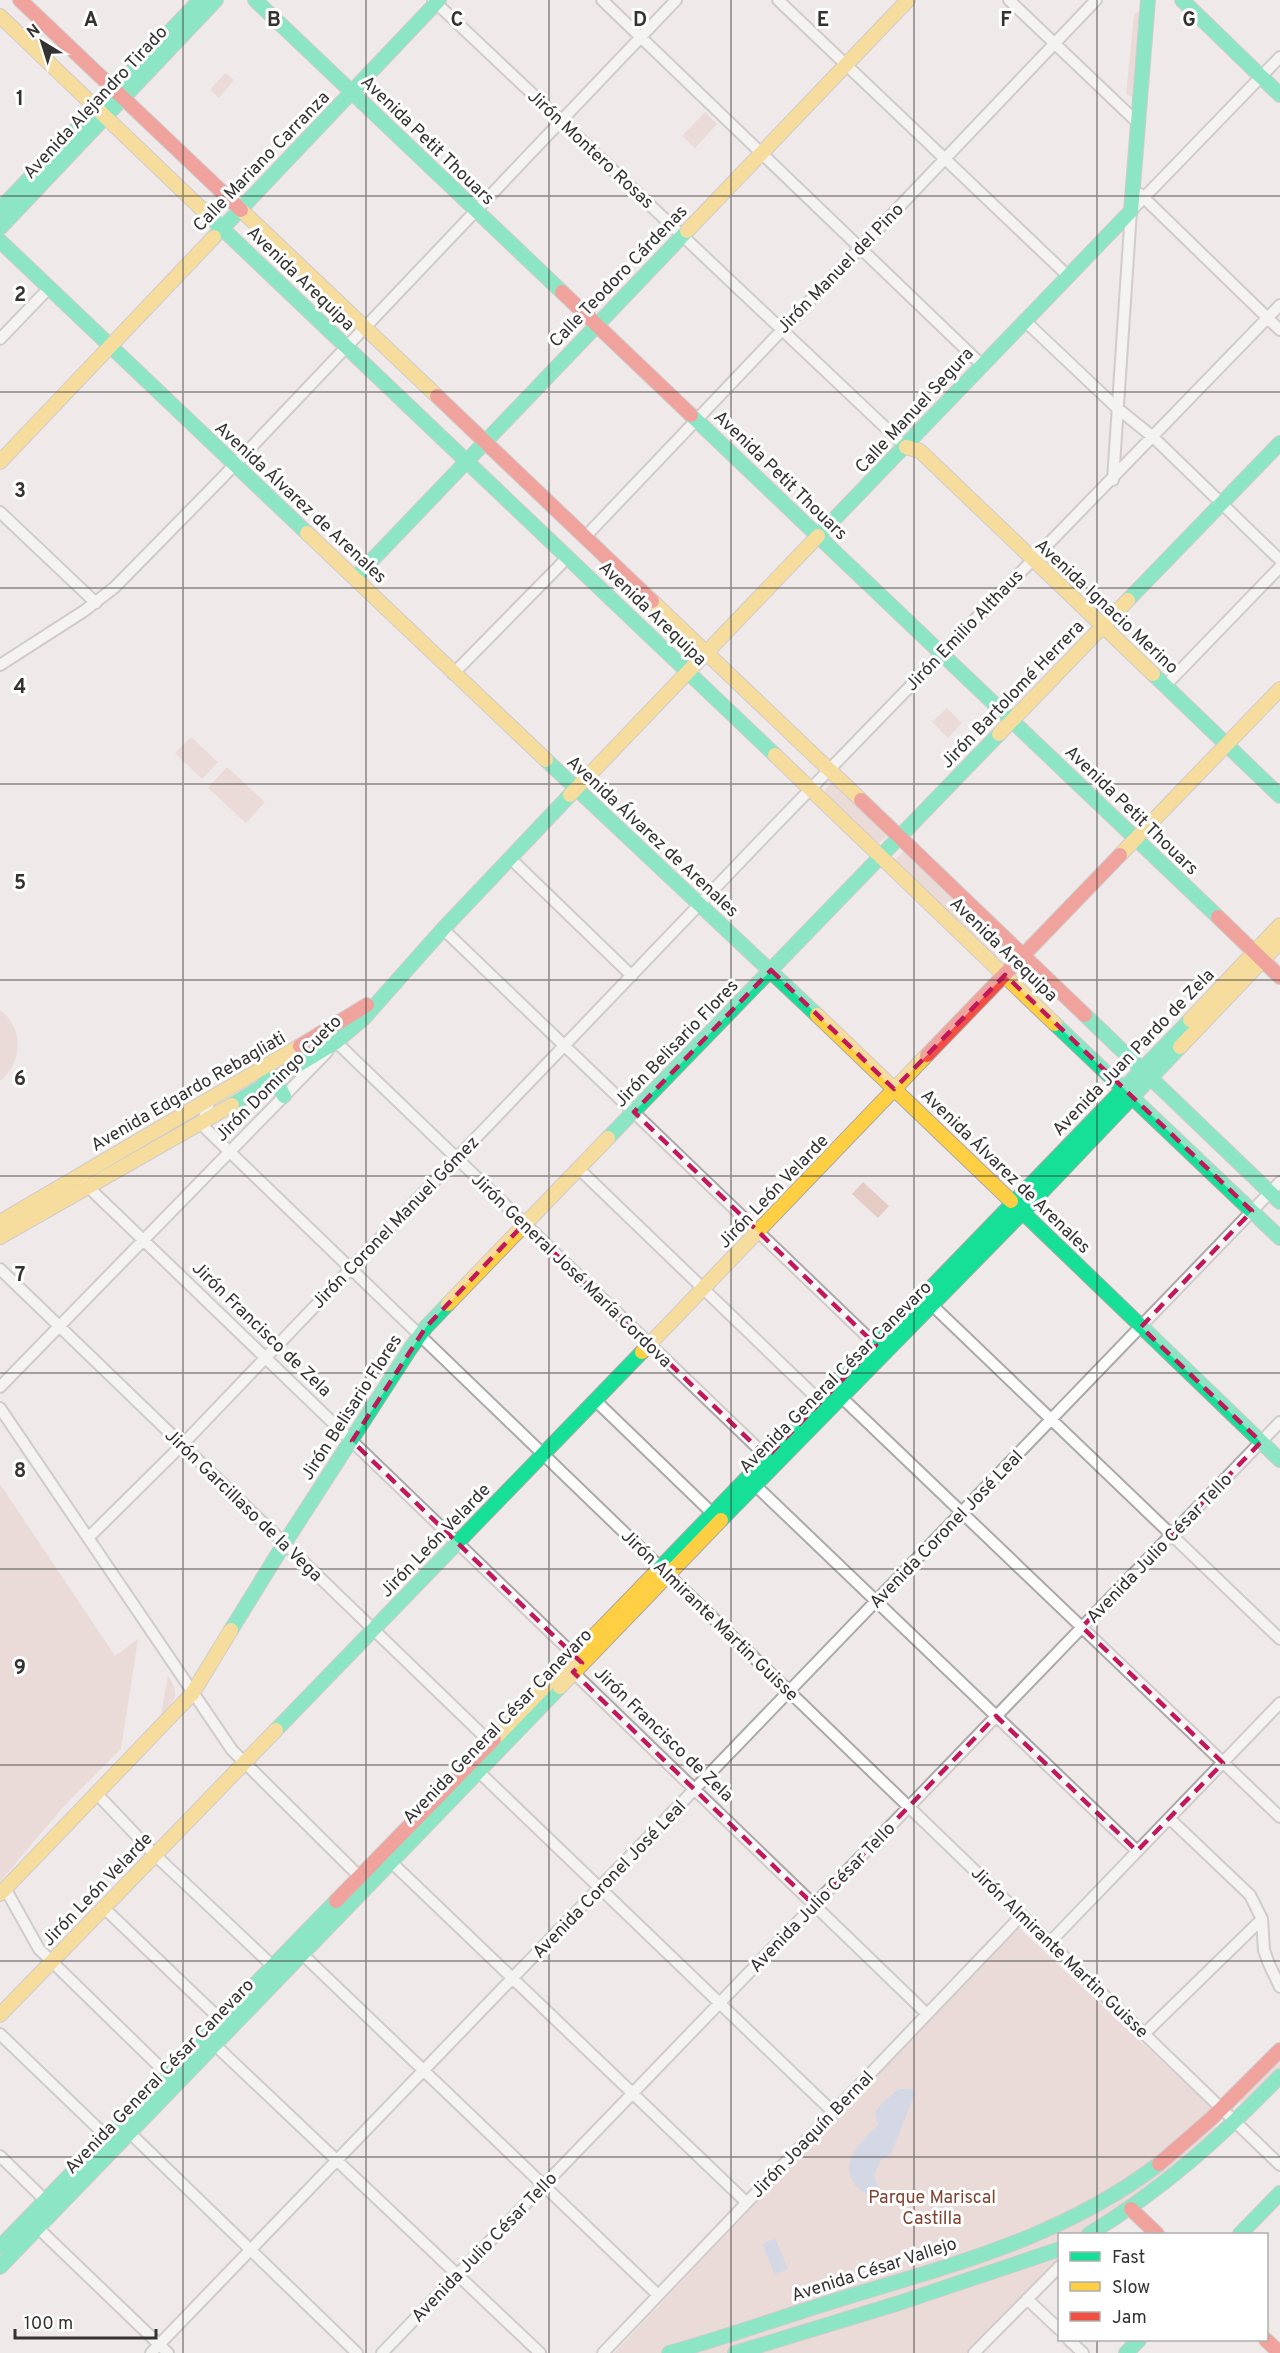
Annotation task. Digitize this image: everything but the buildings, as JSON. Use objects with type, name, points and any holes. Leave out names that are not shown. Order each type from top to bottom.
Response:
[{"type":"main road","name":"Avenida Arequipa","points":[[20,0],[1275,1197]]},
{"type":"main road","name":"Avenida Alejandro Tirado","points":[[0,228],[200,0]]},
{"type":"main road","name":"Avenida Alejandro Tirado","points":[[119,93],[216,0]]},
{"type":"main road","name":"Avenida Petit Thouars","points":[[255,0],[1280,977]]},
{"type":"main road","name":"Calle Teodoro Cárdenas","points":[[355,578],[908,0]]},
{"type":"main road","points":[[1182,0],[1280,95]]},
{"type":"main road","name":"Calle Mariano Carranza","points":[[0,462],[436,1]]},
{"type":"main road","points":[[1131,211],[1148,1]]},
{"type":"main road","name":"Avenida Arequipa","points":[[0,16],[1280,1238]]},
{"type":"main road","name":"Avenida Alejandro Tirado","points":[[0,209],[101,112]]},
{"type":"main road","name":"Calle Manuel Segura","points":[[576,789],[906,447],[1067,275],[1131,211]]},
{"type":"main road","name":"Avenida Álvarez de Arenales","points":[[0,241],[453,674],[771,970],[1280,1460]]},
{"type":"main road","name":"Jirón Bartolomé Herrera","points":[[771,970],[1280,443]]},
{"type":"main road","name":"Avenida Ignacio Merino","points":[[906,447],[920,451],[1280,796]]},
{"type":"main road","name":"Jirón León Velarde","points":[[0,2014],[704,1290],[894,1089],[1280,689]]},
{"type":"main road","name":"Jirón Domingo Cueto","points":[[336,1042],[377,1005],[443,929],[576,789]]},
{"type":"main road","name":"Avenida Juan Pardo de Zela","points":[[1017,1208],[1259,956],[1280,925]]},
{"type":"main road","name":"Avenida Juan Pardo de Zela","points":[[1259,956],[1280,942]]},
{"type":"main road","name":"Jirón Belisario Flores","points":[[3,1892],[192,1694],[284,1544],[420,1335],[524,1224],[771,970]]},
{"type":"main road","name":"Avenida Edgardo Rebagliati","points":[[0,1222],[325,1032],[391,987]]},
{"type":"main road","name":"Avenida Edgardo Rebagliati","points":[[0,1237],[336,1042]]},
{"type":"main road","points":[[258,1071],[272,1080],[284,1096]]},
{"type":"main road","name":"Avenida General César Canevaro","points":[[0,2267],[214,2044],[277,1970],[363,1880],[478,1771],[573,1672],[712,1513],[820,1402],[838,1393],[932,1305],[1017,1208]]},
{"type":"main road","name":"Avenida General César Canevaro","points":[[386,1857],[489,1741],[573,1655],[754,1485],[838,1393],[876,1345],[1017,1208]]},
{"type":"main road","name":"Avenida General César Canevaro","points":[[0,2247],[220,2019],[277,1970]]},
{"type":"main road","name":"Avenida César Vallejo","points":[[669,2353],[1022,2241],[1086,2212],[1162,2162],[1223,2109],[1280,2050]]},
{"type":"main road","points":[[1092,2233],[1131,2209],[1181,2170],[1236,2122],[1280,2076]]},
{"type":"main road","points":[[1242,2233],[1280,2193]]},
{"type":"main road","points":[[1131,2209],[1155,2233]]},
{"type":"main road","points":[[735,2353],[914,2298],[1058,2249]]},
{"type":"main road","points":[[908,2278],[905,2290],[914,2298]]},
{"type":"main road","points":[[880,2287],[889,2295],[885,2307]]},
{"type":"main road","points":[[1126,2353],[1138,2341]]},
{"type":"main road","points":[[1267,2341],[1280,2353]]},
{"type":"street","points":[[602,0],[982,365]]},
{"type":"street","points":[[0,665],[96,603],[136,566],[676,0]]},
{"type":"street","points":[[778,0],[1067,275]]},
{"type":"street","points":[[1009,0],[1139,124]]},
{"type":"street","name":"Jirón Manuel del Pino","points":[[585,537],[1096,0]]},
{"type":"street","name":"Jirón Montero Rosas","points":[[436,1],[906,447]]},
{"type":"street","name":"Calle Manuel Segura","points":[[1131,211],[1280,57]]},
{"type":"street","points":[[1134,183],[1143,197],[1280,330]]},
{"type":"street","points":[[1113,480],[1131,211]]},
{"type":"street","points":[[0,339],[49,288]]},
{"type":"street","name":"Jirón Emilio Althaus","points":[[700,905],[1280,305]]},
{"type":"street","points":[[1024,320],[1117,408],[1153,438],[1280,560]]},
{"type":"street","points":[[0,512],[96,603]]},
{"type":"street","points":[[453,674],[568,557]]},
{"type":"street","points":[[1165,686],[1280,567]]},
{"type":"street","points":[[510,859],[632,976]]},
{"type":"street","name":"Jirón Coronel Manuel Gómez","points":[[88,1538],[182,1445],[700,905]]},
{"type":"street","points":[[443,929],[876,1345]]},
{"type":"street","name":"Jirón General José María Cordova","points":[[325,1032],[767,1457]]},
{"type":"street","name":"Jirón Domingo Cueto","points":[[0,1387],[336,1042]]},
{"type":"street","points":[[203,1121],[210,1100]]},
{"type":"street","name":"Jirón Almirante Martin Guisse","points":[[203,1121],[206,1129],[1280,2165]]},
{"type":"street","points":[[579,1168],[820,1402]]},
{"type":"street","name":"Jirón Francisco de Zela","points":[[77,1176],[573,1655],[573,1672],[927,2014]]},
{"type":"street","name":"Avenida Coronel José Leal","points":[[155,2349],[1252,1211],[1275,1197],[1280,1182]]},
{"type":"street","name":"Jirón Garcillaso de la Vega","points":[[0,1269],[489,1741]]},
{"type":"street","points":[[932,1305],[1280,1639]]},
{"type":"street","points":[[838,1393],[1280,1817]]},
{"type":"street","points":[[596,1401],[712,1513]]},
{"type":"street","points":[[0,1408],[192,1694],[244,1764],[363,1880]]},
{"type":"street","name":"Avenida Julio César Tello","points":[[382,2353],[1280,1422]]},
{"type":"street","points":[[754,1485],[1137,1851]]},
{"type":"street","points":[[1050,1942],[1280,1703]]},
{"type":"street","points":[[478,1771],[833,2112]]},
{"type":"street","points":[[97,1794],[155,1855],[277,1970]]},
{"type":"street","points":[[1169,1818],[1250,1895],[1262,1919],[1264,1950],[1280,1987]]},
{"type":"street","points":[[386,1857],[746,2202]]},
{"type":"street","points":[[3,1892],[39,1949],[167,2074]]},
{"type":"street","points":[[104,1908],[220,2019]]},
{"type":"street","name":"Jirón Joaquín Bernal","points":[[603,2353],[1022,1915]]},
{"type":"street","points":[[1144,2033],[1262,1919]]},
{"type":"street","points":[[297,1949],[658,2295]]},
{"type":"street","points":[[0,2034],[106,2136]]},
{"type":"street","points":[[214,2044],[540,2353]]},
{"type":"street","points":[[129,2133],[357,2353]]},
{"type":"street","points":[[0,2156],[45,2200]]},
{"type":"street","points":[[38,2228],[155,2349],[168,2353]]},
{"type":"street","points":[[974,2353],[1058,2267]]},
{"type":"street","points":[[1028,2300],[1058,2329]]},
{"type":"street","points":[[1070,2341],[1083,2353]]},
{"type":"highlighted area","points":[[771,970],[894,1089],[1005,975],[1252,1211],[1141,1327],[1261,1442],[1082,1627],[1223,1763],[1137,1851],[996,1716],[814,1905],[573,1672],[582,1663],[352,1441],[426,1327],[524,1224],[767,1457],[876,1345],[634,1112]]},
{"type":"green space","points":[[1141,11],[1132,97],[1126,94],[1134,14]]},
{"type":"green space","points":[[225,73],[234,80],[219,98],[210,90]]},
{"type":"green space","points":[[705,112],[717,124],[695,148],[682,136]]},
{"type":"green space","points":[[947,708],[962,723],[948,738],[932,722]]},
{"type":"green space","points":[[191,737],[218,762],[202,779],[175,753]]},
{"type":"green space","points":[[227,767],[265,802],[246,823],[208,788]]},
{"type":"green space","points":[[832,782],[839,786],[884,832],[886,837],[879,843],[875,842],[826,794],[825,790]]},
{"type":"green space","points":[[904,851],[997,940],[1003,950],[997,956],[991,954],[895,860]]},
{"type":"green space","points":[[0,1010],[13,1026],[18,1045],[13,1065],[0,1081]]},
{"type":"green space","points":[[863,1182],[889,1206],[878,1218],[852,1194]]},
{"type":"green space","points":[[0,1484],[115,1656],[138,1639],[121,1749],[64,1806],[0,1882]]},
{"type":"green space","points":[[168,1676],[174,1688],[175,1697],[161,1715]]},
{"type":"green space","name":"Parque Mariscal Castilla","points":[[1018,1927],[1214,2110],[1080,2220],[1113,2205],[1216,2126],[1219,2130],[1104,2222],[1079,2233],[1058,2233],[1058,2267],[972,2353],[614,2353]]},
{"type":"green space","points":[[1280,2059],[1280,2072],[1246,2107],[1239,2102]]},
{"type":"water","points":[[899,2089],[916,2091],[891,2154],[881,2160],[874,2175],[881,2195],[874,2196],[864,2193],[856,2186],[849,2169],[850,2160],[859,2145],[878,2125],[875,2112]]},
{"type":"water","points":[[775,2238],[788,2269],[775,2275],[762,2244]]},
{"type":"traffic: fast","points":[[0,209],[200,0]]},
{"type":"traffic: fast","points":[[0,228],[216,0]]},
{"type":"traffic: fast","points":[[255,0],[562,292]]},
{"type":"traffic: fast","points":[[214,237],[439,0]]},
{"type":"traffic: fast","points":[[818,536],[1131,211],[1148,0]]},
{"type":"traffic: fast","points":[[1182,0],[1280,95]]},
{"type":"traffic: fast","points":[[209,216],[775,755]]},
{"type":"traffic: fast","points":[[355,578],[687,231]]},
{"type":"traffic: fast","points":[[0,241],[307,533]]},
{"type":"traffic: fast","points":[[691,415],[1218,917]]},
{"type":"traffic: fast","points":[[1128,600],[1280,443]]},
{"type":"traffic: fast","points":[[1153,674],[1280,796]]},
{"type":"traffic: fast","points":[[608,1138],[999,734]]},
{"type":"traffic: fast","points":[[546,760],[817,1015]]},
{"type":"traffic: fast","points":[[232,1105],[336,1042],[363,1019],[443,929],[570,795]]},
{"type":"traffic: fast","points":[[1085,1015],[1280,1202]]},
{"type":"traffic: fast","points":[[654,1574],[1190,1020]]},
{"type":"traffic: fast","points":[[1055,1024],[1280,1238]]},
{"type":"traffic: fast","points":[[721,1520],[1022,1213],[1180,1047]]},
{"type":"traffic: fast","points":[[264,1075],[277,1083],[284,1096]]},
{"type":"traffic: fast","points":[[1011,1201],[1280,1460]]},
{"type":"traffic: fast","points":[[231,1630],[410,1349],[426,1327],[448,1304]]},
{"type":"traffic: fast","points":[[276,1730],[642,1352]]},
{"type":"traffic: fast","points":[[0,2267],[560,1687]]},
{"type":"traffic: fast","points":[[0,2247],[336,1901]]},
{"type":"traffic: fast","points":[[1091,2233],[1166,2181],[1236,2120],[1280,2076]]},
{"type":"traffic: fast","points":[[669,2353],[930,2272],[1009,2245],[1086,2210],[1123,2189],[1159,2164]]},
{"type":"traffic: fast","points":[[1241,2233],[1280,2193]]},
{"type":"traffic: fast","points":[[735,2353],[899,2303],[1058,2250]]},
{"type":"traffic: fast","points":[[1126,2353],[1138,2341]]},
{"type":"traffic: slow","points":[[687,231],[908,0]]},
{"type":"traffic: slow","points":[[0,16],[209,216]]},
{"type":"traffic: slow","points":[[241,210],[437,396]]},
{"type":"traffic: slow","points":[[0,462],[214,237]]},
{"type":"traffic: slow","points":[[906,447],[920,451],[1153,674]]},
{"type":"traffic: slow","points":[[307,533],[546,760]]},
{"type":"traffic: slow","points":[[570,795],[818,536]]},
{"type":"traffic: slow","points":[[999,734],[1128,600]]},
{"type":"traffic: slow","points":[[652,601],[861,800]]},
{"type":"traffic: slow","points":[[1120,855],[1280,689]]},
{"type":"traffic: slow","points":[[775,755],[1055,1024]]},
{"type":"traffic: slow","points":[[1190,1020],[1280,925]]},
{"type":"traffic: slow","points":[[1180,1047],[1280,942]]},
{"type":"traffic: slow","points":[[817,1015],[1011,1201]]},
{"type":"traffic: slow","points":[[0,1222],[300,1046]]},
{"type":"traffic: slow","points":[[642,1352],[927,1055]]},
{"type":"traffic: slow","points":[[0,1237],[232,1105]]},
{"type":"traffic: slow","points":[[448,1304],[608,1138]]},
{"type":"traffic: slow","points":[[560,1687],[721,1520]]},
{"type":"traffic: slow","points":[[494,1739],[654,1574]]},
{"type":"traffic: slow","points":[[0,1894],[192,1694],[231,1630]]},
{"type":"traffic: slow","points":[[0,2015],[276,1730]]},
{"type":"traffic: jam","points":[[20,0],[241,210]]},
{"type":"traffic: jam","points":[[562,292],[691,415]]},
{"type":"traffic: jam","points":[[437,396],[652,601]]},
{"type":"traffic: jam","points":[[861,800],[1085,1015]]},
{"type":"traffic: jam","points":[[927,1055],[1120,855]]},
{"type":"traffic: jam","points":[[1218,917],[1280,977]]},
{"type":"traffic: jam","points":[[300,1046],[367,1005]]},
{"type":"traffic: jam","points":[[336,1901],[494,1739]]},
{"type":"traffic: jam","points":[[1159,2164],[1212,2118],[1280,2050]]},
{"type":"traffic: jam","points":[[1131,2209],[1156,2233]]},
{"type":"traffic: jam","points":[[1267,2341],[1280,2353]]}]
